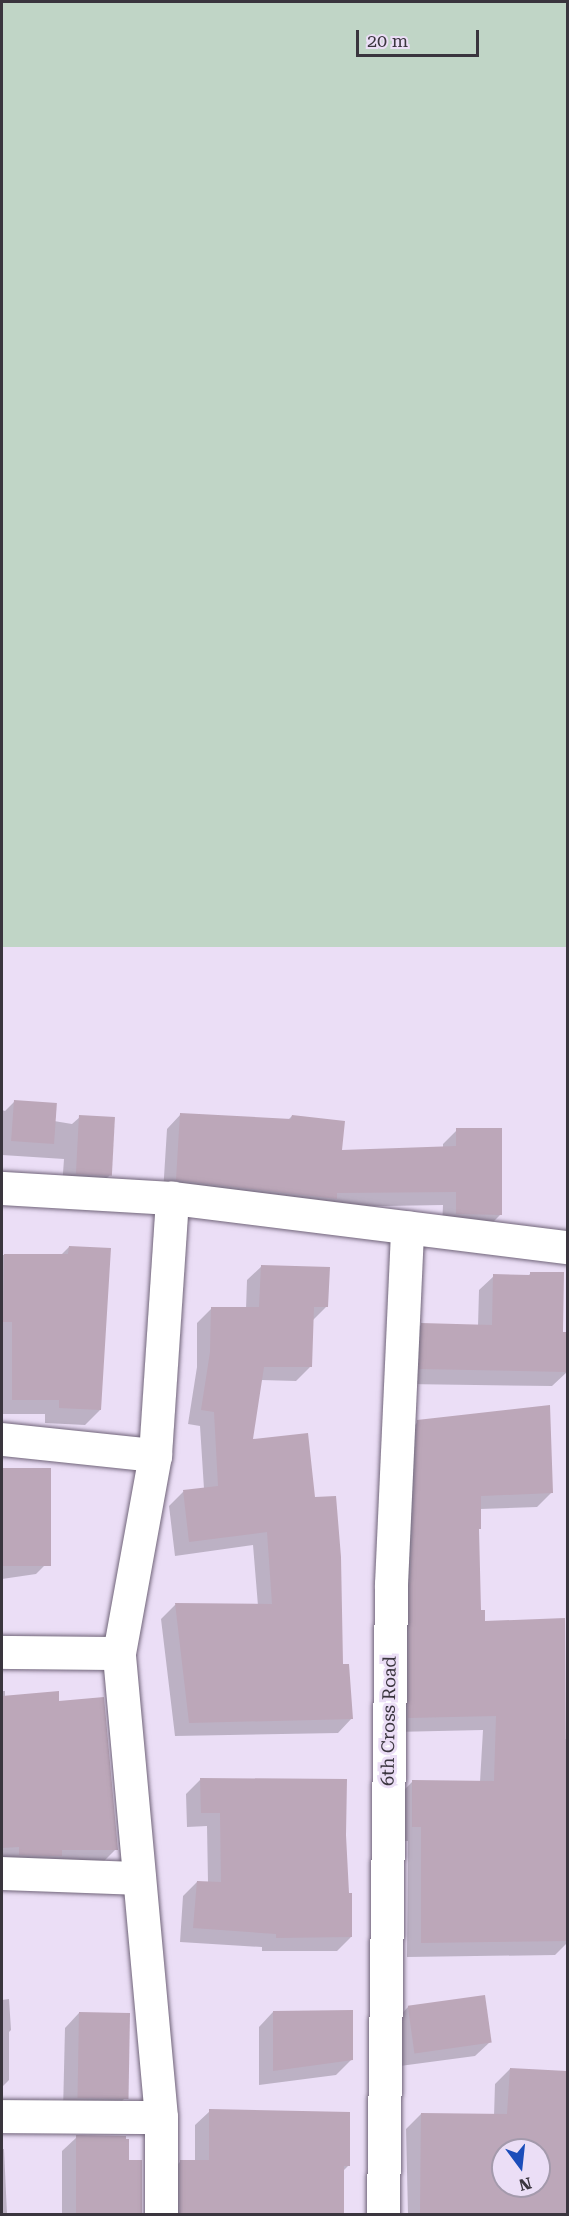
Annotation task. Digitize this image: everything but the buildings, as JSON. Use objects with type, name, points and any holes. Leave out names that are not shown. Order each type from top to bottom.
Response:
[{"type":"street","points":[[2,1188],[172,1198],[567,1247]]},
{"type":"street","points":[[160,2214],[161,2117],[119,1653],[155,1455],[172,1198]]},
{"type":"street","name":"6th Cross Road","points":[[383,2214],[391,1596],[407,1227]]},
{"type":"street","points":[[2,1439],[155,1455]]},
{"type":"street","points":[[2,1652],[119,1653]]},
{"type":"street","points":[[2,1873],[139,1878]]},
{"type":"street","points":[[2,2116],[161,2117]]},
{"type":"green space","points":[[2,2],[567,2],[567,947],[2,947]]}]
